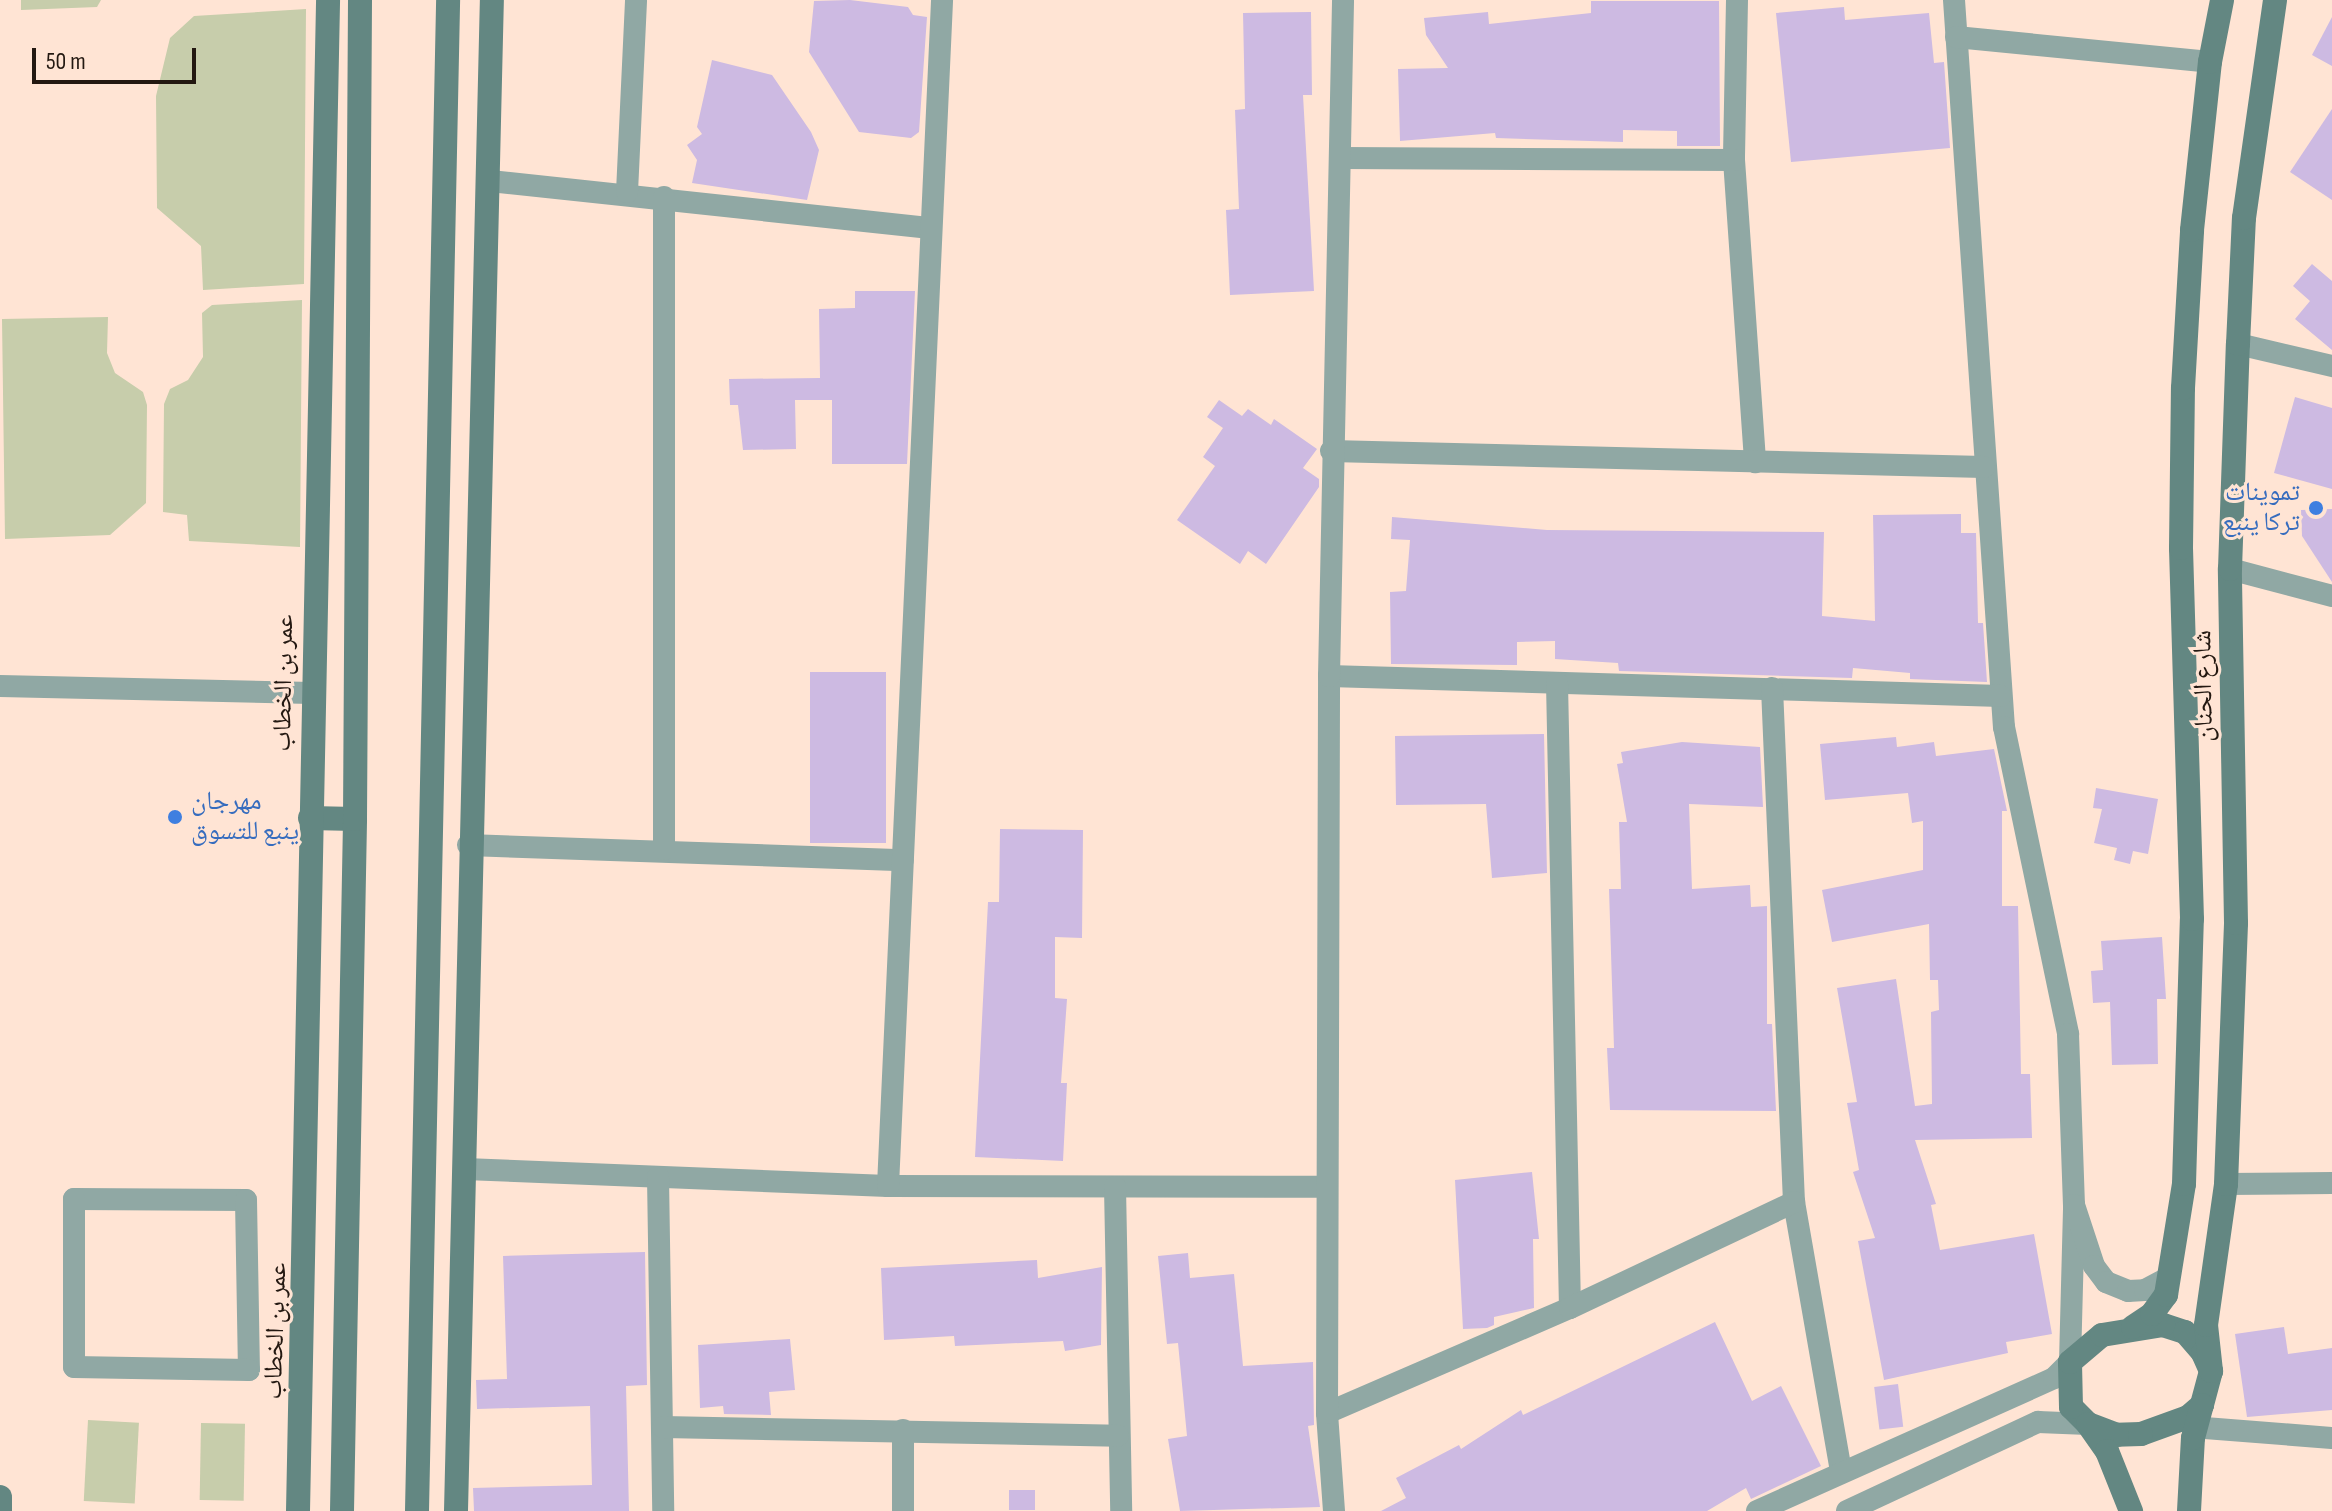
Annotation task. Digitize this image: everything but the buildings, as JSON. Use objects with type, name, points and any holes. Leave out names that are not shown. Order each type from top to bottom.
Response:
[{"type":"main road","name":"عمر بن الخطاب","points":[[298,1511],[308,1190],[312,693],[328,0]]},
{"type":"main road","points":[[342,1511],[355,819],[360,0]]},
{"type":"main road","points":[[448,0],[417,1508],[456,1509],[465,1169],[468,845],[490,181],[492,0]]},
{"type":"main road","name":"شارع الحنان","points":[[2133,1327],[2152,1314],[2166,1295],[2184,1184],[2192,919],[2181,548],[2183,388],[2210,62],[2222,0]]},
{"type":"main road","name":"شارع الحنان","points":[[2211,1371],[2206,1325],[2226,1184],[2236,923],[2230,569],[2238,344],[2244,218],[2275,0]]},
{"type":"main road","points":[[436,562],[478,563]]},
{"type":"main road","points":[[310,818],[355,819]]},
{"type":"main road","points":[[2131,1511],[2107,1451],[2071,1407],[2070,1362],[2102,1335],[2133,1327],[2163,1325],[2185,1332],[2211,1371],[2197,1420],[2189,1511]]},
{"type":"main road","points":[[2088,1424],[2117,1435],[2141,1434],[2188,1417],[2197,1420]]},
{"type":"main road","points":[[0,1497],[0,1511]]},
{"type":"street","points":[[627,192],[636,0]]},
{"type":"street","points":[[888,1186],[942,0]]},
{"type":"street","points":[[1334,1511],[1327,1413],[1329,676],[1331,451],[1342,158],[1343,0]]},
{"type":"street","points":[[1737,0],[1734,160],[1755,462]]},
{"type":"street","points":[[1757,1511],[2038,1386],[2070,1362],[2074,1205],[2068,1034],[2001,696],[1954,0]]},
{"type":"street","points":[[1956,37],[2210,62]]},
{"type":"street","points":[[1342,158],[1734,160]]},
{"type":"street","points":[[490,181],[627,192],[931,228]]},
{"type":"street","points":[[664,197],[664,849]]},
{"type":"street","points":[[2238,344],[2332,366]]},
{"type":"street","points":[[1331,451],[1984,467]]},
{"type":"street","points":[[2230,569],[2332,596]]},
{"type":"street","points":[[1329,676],[2001,696]]},
{"type":"street","points":[[1557,683],[1570,1308]]},
{"type":"street","points":[[0,686],[312,693]]},
{"type":"street","points":[[1772,688],[1794,1202],[1841,1472]]},
{"type":"street","points":[[468,845],[664,849],[903,860]]},
{"type":"street","points":[[465,1169],[888,1186],[1327,1187]]},
{"type":"street","points":[[658,1177],[663,1511]]},
{"type":"street","points":[[2226,1184],[2332,1183]]},
{"type":"street","points":[[1115,1187],[1121,1511]]},
{"type":"street","points":[[74,1199],[246,1200],[249,1370],[74,1367],[74,1199]]},
{"type":"street","points":[[1327,1413],[1570,1308],[1794,1202]]},
{"type":"street","points":[[2074,1205],[2094,1266],[2106,1282],[2128,1291],[2145,1290],[2169,1277]]},
{"type":"street","points":[[2197,1420],[2332,1438]]},
{"type":"street","points":[[1847,1511],[2038,1422],[2088,1424]]},
{"type":"street","points":[[663,1427],[1118,1436]]},
{"type":"street","points":[[903,1430],[903,1511]]},
{"type":"green space","points":[[21,0],[101,0],[97,7],[21,10]]},
{"type":"green space","points":[[306,9],[304,284],[203,290],[201,246],[157,208],[156,96],[170,38],[194,16]]},
{"type":"green space","points":[[302,300],[300,547],[189,541],[187,515],[163,512],[164,404],[170,389],[188,380],[203,357],[202,313],[212,305]]},
{"type":"green space","points":[[108,317],[107,353],[115,373],[143,392],[147,405],[146,503],[110,535],[5,539],[2,319]]},
{"type":"green space","points":[[88,1420],[139,1423],[135,1504],[84,1501]]},
{"type":"green space","points":[[201,1423],[245,1424],[244,1501],[200,1500]]},
{"type":"place","name":"تموينات تركا ينبع","points":[[2316,508]]},
{"type":"place","name":"مهرجان ينبع للتسوق","points":[[175,817]]}]
